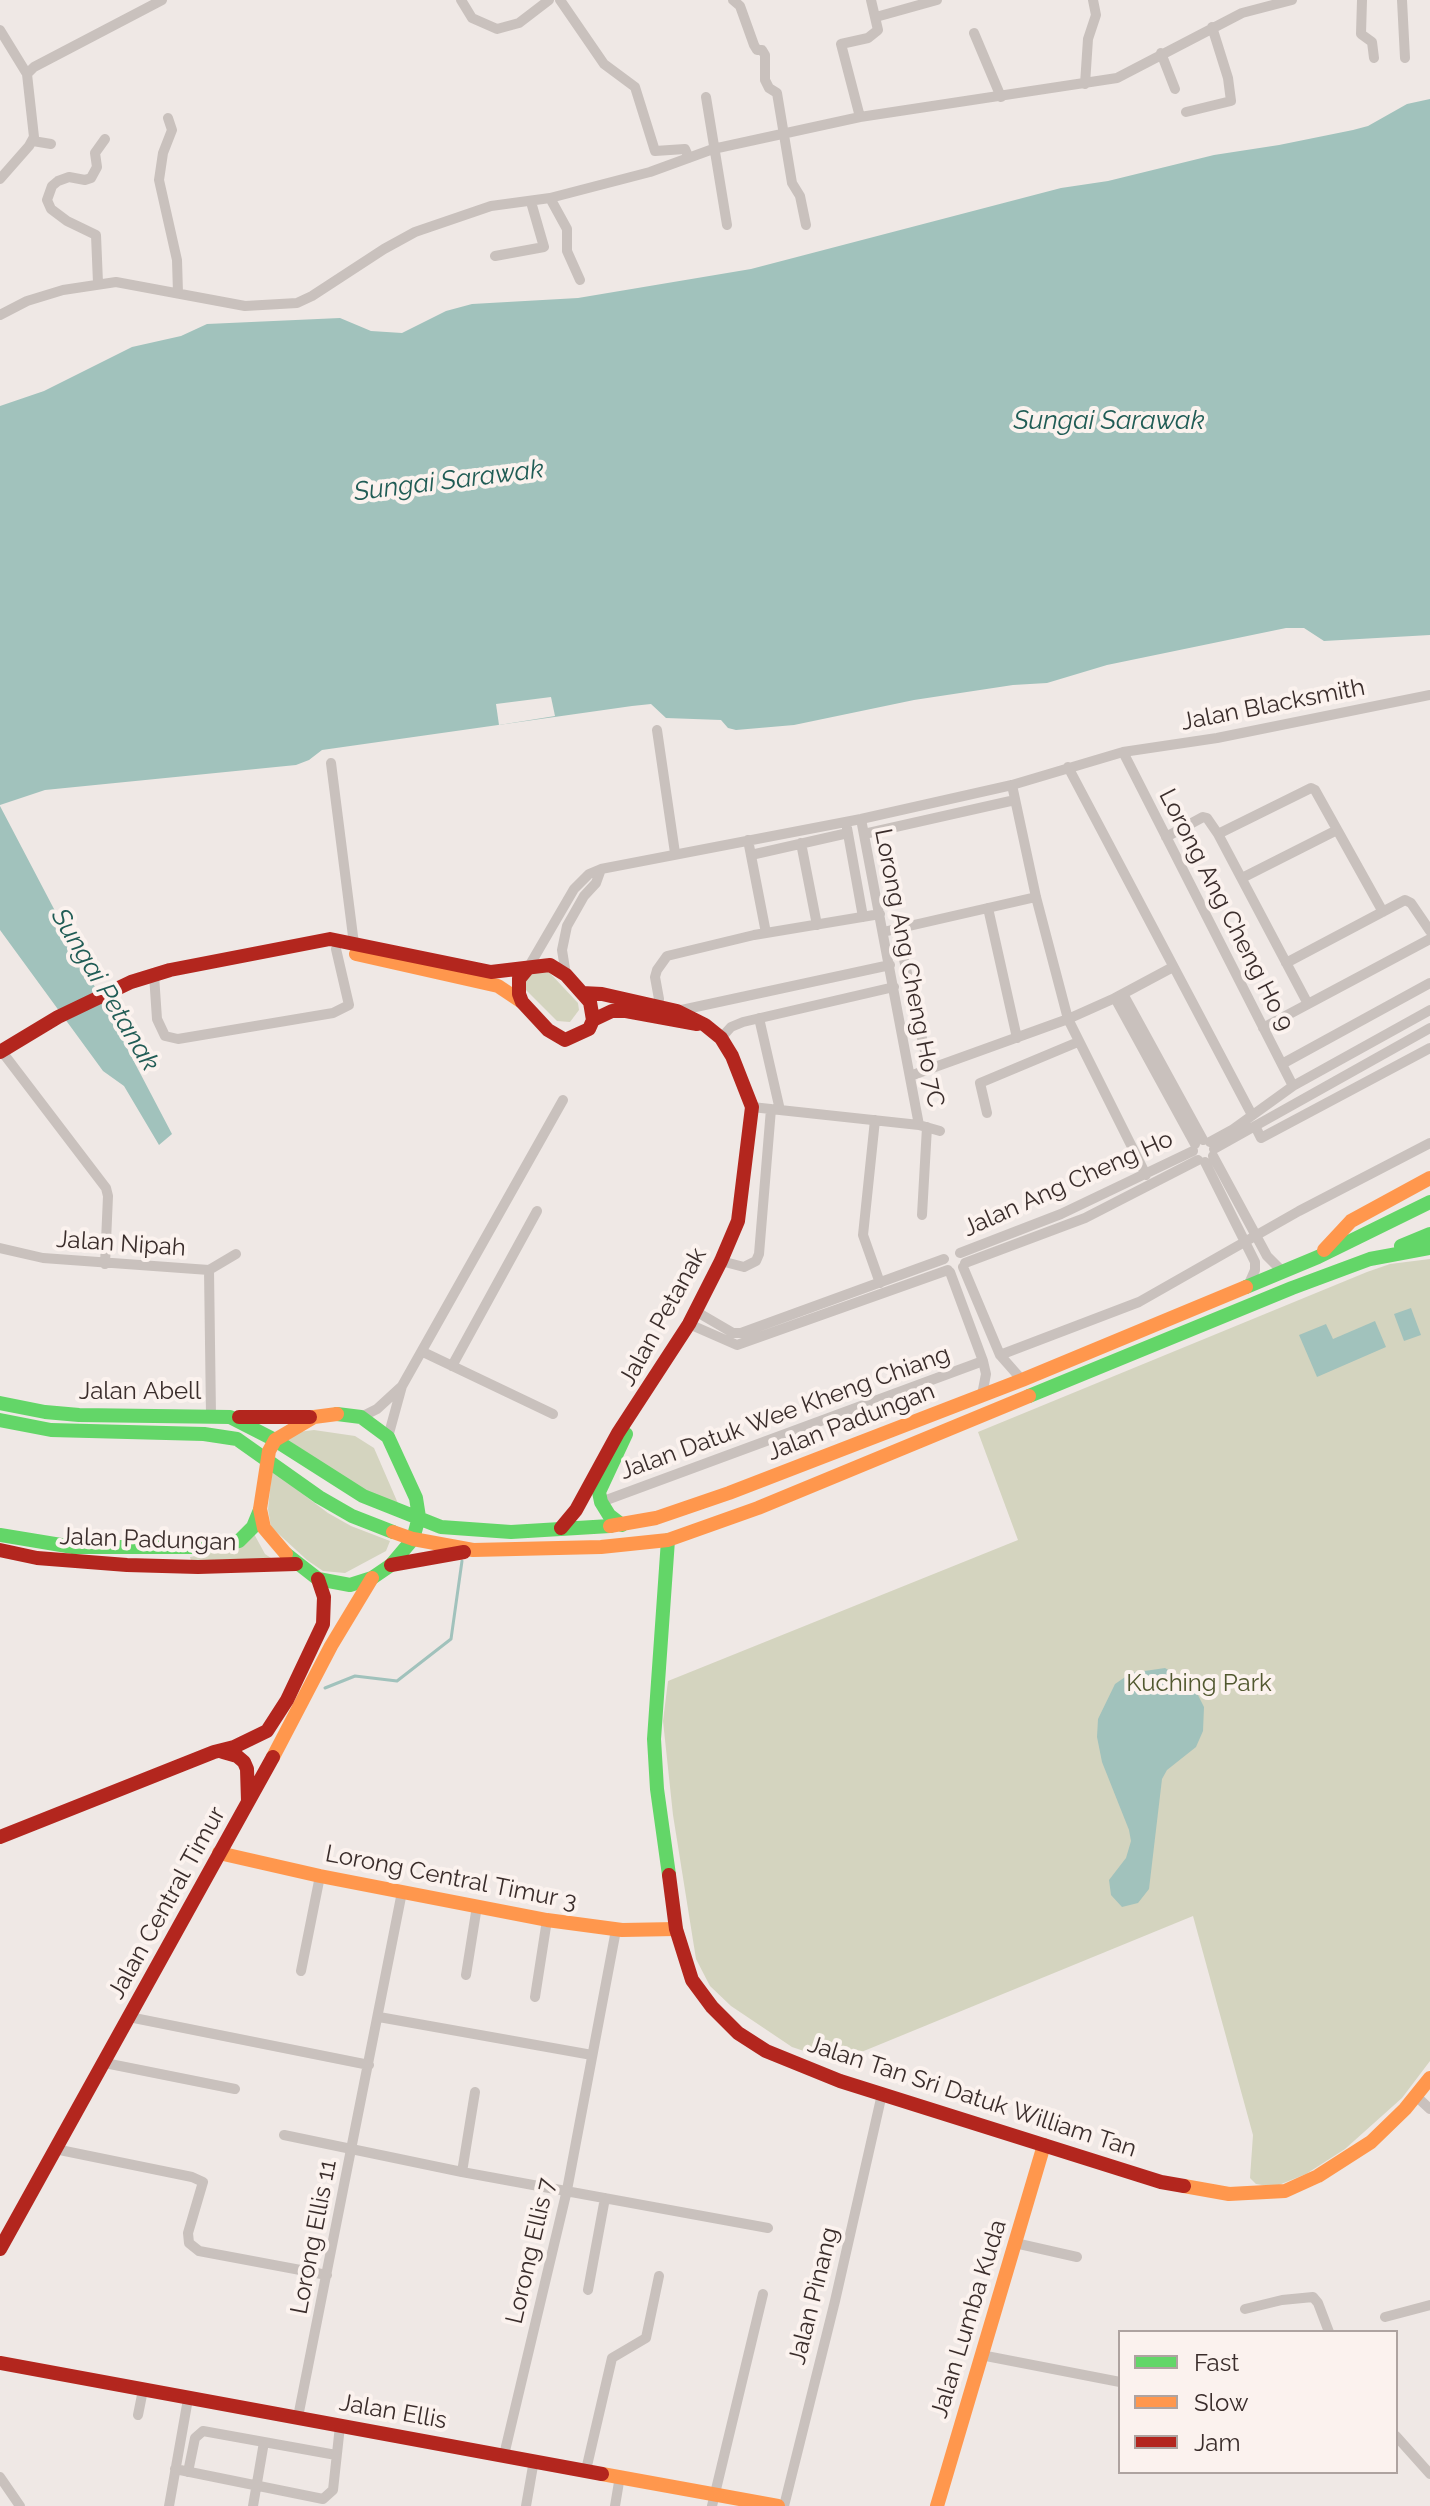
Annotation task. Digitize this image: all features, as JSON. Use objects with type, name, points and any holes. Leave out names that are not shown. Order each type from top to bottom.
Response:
[{"type":"main road","points":[[0,1051],[106,992],[154,975],[330,939],[483,971],[550,965],[566,975],[590,1002],[593,1020],[589,1029],[565,1040],[548,1030],[522,1002],[498,986],[313,944]]},
{"type":"main road","points":[[522,1002],[519,979],[528,968]]},
{"type":"main road","name":"Jalan Petanak","points":[[561,1528],[576,1510],[598,1465],[728,1264],[738,1221],[752,1107],[743,1079],[721,1038],[705,1025],[677,1011],[602,994],[582,993]]},
{"type":"main road","points":[[593,1020],[612,1011],[626,1011],[705,1025]]},
{"type":"main road","points":[[1318,1257],[1351,1221],[1430,1178]]},
{"type":"main road","name":"Jalan Padungan","points":[[275,1440],[363,1496],[441,1527],[511,1532],[622,1525],[656,1518],[1022,1380],[1318,1257],[1430,1202]]},
{"type":"main road","points":[[1370,1259],[1430,1234]]},
{"type":"main road","name":"Jalan Padungan","points":[[268,1461],[352,1516],[413,1539],[473,1550],[601,1547],[668,1540],[768,1504],[1195,1327],[1370,1259],[1430,1248]]},
{"type":"main road","name":"Jalan Abell","points":[[0,1403],[79,1415],[230,1417],[275,1440]]},
{"type":"main road","name":"Jalan Petanak","points":[[601,1502],[599,1492],[602,1482],[637,1407]]},
{"type":"main road","points":[[230,1417],[337,1414],[361,1417],[388,1437],[416,1498],[419,1517],[413,1539],[391,1565],[372,1578],[350,1585],[318,1579],[296,1564],[264,1528],[260,1509],[275,1440],[314,1417]]},
{"type":"main road","name":"Jalan Abell","points":[[0,1420],[51,1430],[221,1435],[237,1439],[268,1461]]},
{"type":"main road","points":[[601,1502],[609,1515],[622,1525]]},
{"type":"main road","name":"Jalan Padungan","points":[[0,1535],[31,1542],[116,1549],[223,1545],[239,1541],[253,1527],[260,1509]]},
{"type":"main road","name":"Jalan Tan Sri Datuk William Tan","points":[[668,1540],[654,1739],[657,1789],[676,1929],[692,1980],[712,2007],[738,2033],[766,2051],[840,2081],[1161,2182],[1229,2194],[1285,2191],[1318,2176],[1358,2152],[1390,2124],[1430,2078]]},
{"type":"main road","name":"Jalan Padungan","points":[[0,1550],[61,1561],[127,1565],[198,1567],[296,1564]]},
{"type":"main road","points":[[391,1565],[473,1550]]},
{"type":"main road","name":"Jalan Central Timur","points":[[0,2249],[248,1803],[331,1646],[372,1578]]},
{"type":"main road","points":[[0,1837],[234,1747],[267,1731],[287,1700],[323,1624],[324,1597],[318,1579]]},
{"type":"main road","points":[[219,1751],[237,1756],[244,1762],[248,1803]]},
{"type":"main road","name":"Lorong Central Timur 3","points":[[219,1853],[547,1920],[616,1930],[676,1929]]},
{"type":"main road","name":"Jalan Lumba Kuda","points":[[937,2506],[1044,2145]]},
{"type":"main road","name":"Jalan Ellis","points":[[0,2363],[620,2476],[714,2500],[781,2506]]},
{"type":"street","points":[[27,74],[34,67],[162,0]]},
{"type":"street","points":[[461,0],[472,18],[497,29],[519,23],[544,1]]},
{"type":"street","points":[[560,0],[604,64],[635,87],[655,151],[685,149],[689,158]]},
{"type":"street","points":[[733,0],[740,6],[754,45],[765,55],[765,80],[769,88],[777,93],[792,183],[800,196],[806,225]]},
{"type":"street","points":[[860,117],[841,44],[875,35],[878,30],[871,0]]},
{"type":"street","points":[[876,17],[937,0]]},
{"type":"street","points":[[1085,84],[1088,39],[1096,15],[1093,0]]},
{"type":"street","points":[[0,315],[27,301],[98,283],[134,284],[245,306],[297,303],[415,232],[491,206],[550,198],[650,172],[713,149],[860,117],[1117,78],[1255,4],[1292,0]]},
{"type":"street","points":[[1362,0],[1361,34],[1372,42],[1374,58]]},
{"type":"street","points":[[1402,0],[1405,58]]},
{"type":"street","points":[[1186,112],[1231,101],[1228,78],[1212,27]]},
{"type":"street","points":[[0,30],[27,74],[33,141],[0,179]]},
{"type":"street","points":[[974,33],[1001,97]]},
{"type":"street","points":[[1161,53],[1175,89]]},
{"type":"street","points":[[706,97],[727,225]]},
{"type":"street","points":[[168,118],[172,130],[163,153],[159,180],[177,260],[178,293]]},
{"type":"street","points":[[98,283],[96,235],[67,221],[51,209],[47,200],[52,186],[58,181],[69,177],[91,178],[97,167],[95,153],[105,139]]},
{"type":"street","points":[[33,141],[51,144]]},
{"type":"street","points":[[550,198],[567,229],[567,251],[580,280]]},
{"type":"street","points":[[495,256],[544,247],[531,202]]},
{"type":"street","name":"Jalan Blacksmith","points":[[847,827],[861,819],[1012,785],[1123,752],[1217,738],[1430,695]]},
{"type":"street","points":[[657,730],[675,853]]},
{"type":"street","name":"Lorong Ang Cheng Ho 9","points":[[1123,752],[1293,1086]]},
{"type":"street","points":[[331,763],[354,944]]},
{"type":"street","points":[[1068,767],[1261,1138],[1430,1048]]},
{"type":"street","points":[[1012,785],[1036,897],[1068,1019],[1146,1175]]},
{"type":"street","points":[[1218,834],[1311,788],[1315,790],[1383,912]]},
{"type":"street","points":[[864,834],[1015,800]]},
{"type":"street","points":[[1166,837],[1203,817],[1218,834],[1308,1004]]},
{"type":"street","name":"Lorong Ang Cheng Ho 7C","points":[[861,819],[910,1076],[923,1126],[922,1215]]},
{"type":"street","points":[[528,968],[574,889],[589,874],[675,853],[847,827]]},
{"type":"street","points":[[751,855],[801,843],[847,827]]},
{"type":"street","points":[[847,827],[863,917]]},
{"type":"street","points":[[1242,878],[1337,830]]},
{"type":"street","points":[[748,840],[766,933]]},
{"type":"street","points":[[801,843],[817,925]]},
{"type":"street","points":[[566,975],[562,950],[567,926],[584,896],[596,883],[601,869]]},
{"type":"street","points":[[883,932],[1036,897]]},
{"type":"street","points":[[1286,963],[1408,901],[1430,931]]},
{"type":"street","points":[[988,908],[1017,1038]]},
{"type":"street","points":[[656,1006],[659,999],[655,977],[667,956],[766,933],[880,914]]},
{"type":"street","points":[[897,929],[929,1069]]},
{"type":"street","points":[[1263,1028],[1430,939]]},
{"type":"street","points":[[154,975],[154,1006],[165,1036],[178,1039],[333,1013],[349,1005],[336,949]]},
{"type":"street","points":[[677,1011],[890,965]]},
{"type":"street","points":[[910,1076],[1068,1019],[1173,967]]},
{"type":"street","points":[[1282,1064],[1430,983]]},
{"type":"street","points":[[721,1038],[731,1027],[759,1018],[894,987]]},
{"type":"street","points":[[1119,996],[1251,1240],[1281,1270]]},
{"type":"street","name":"Jalan Ang Cheng Ho","points":[[1253,1120],[1293,1086],[1430,1010]]},
{"type":"street","points":[[728,1264],[750,1264],[759,1254],[776,1109],[759,1018]]},
{"type":"street","name":"Jalan Ang Cheng Ho","points":[[963,1261],[1085,1218],[1204,1150],[1232,1130],[1430,1028]]},
{"type":"street","points":[[987,1113],[980,1083],[1078,1042]]},
{"type":"street","points":[[0,1051],[106,1188],[105,1264]]},
{"type":"street","points":[[361,1417],[377,1409],[402,1386],[563,1100]]},
{"type":"street","points":[[752,1107],[923,1126],[940,1131]]},
{"type":"street","points":[[875,1120],[863,1235],[880,1283]]},
{"type":"street","points":[[1000,1355],[1139,1302],[1299,1211],[1430,1143]]},
{"type":"street","name":"Jalan Ang Cheng Ho","points":[[963,1261],[1204,1150]]},
{"type":"street","points":[[452,1366],[537,1211]]},
{"type":"street","points":[[1247,1286],[1255,1270],[1251,1240]]},
{"type":"street","name":"Jalan Nipah","points":[[0,1248],[43,1258],[209,1270],[236,1254]]},
{"type":"street","points":[[982,1395],[986,1374],[983,1361],[947,1267],[949,1253],[963,1261],[1000,1355],[1022,1380]]},
{"type":"street","points":[[947,1267],[959,1271],[963,1261]]},
{"type":"street","name":"Jalan Ang Cheng Ho","points":[[693,1318],[741,1333],[880,1283],[947,1267]]},
{"type":"street","name":"Jalan Ang Cheng Ho","points":[[693,1318],[737,1345],[947,1267]]},
{"type":"street","points":[[209,1270],[211,1415]]},
{"type":"street","points":[[423,1352],[553,1414]]},
{"type":"street","name":"Jalan Datuk Wee Kheng Chiang","points":[[601,1502],[983,1361]]},
{"type":"street","points":[[388,1437],[402,1386]]},
{"type":"street","points":[[301,1971],[320,1876]]},
{"type":"street","name":"Lorong Ellis 11","points":[[298,2417],[402,1892]]},
{"type":"street","points":[[466,1975],[477,1906]]},
{"type":"street","points":[[535,1997],[547,1920]]},
{"type":"street","name":"Lorong Ellis 7","points":[[504,2455],[567,2190],[616,1930]]},
{"type":"street","points":[[129,2017],[369,2065]]},
{"type":"street","points":[[379,2017],[592,2055]]},
{"type":"street","points":[[105,2063],[235,2089]]},
{"type":"street","points":[[462,2172],[475,2092]]},
{"type":"street","name":"Jalan Pinang","points":[[781,2506],[835,2301],[882,2094]]},
{"type":"street","points":[[1416,2096],[1430,2109]]},
{"type":"street","points":[[284,2135],[462,2172],[768,2228]]},
{"type":"street","points":[[55,2149],[192,2177],[203,2182],[188,2233],[189,2243],[199,2251],[327,2275]]},
{"type":"street","points":[[588,2290],[605,2198]]},
{"type":"street","points":[[1015,2243],[1077,2257]]},
{"type":"street","points":[[586,2470],[612,2358],[646,2338],[659,2276]]},
{"type":"street","points":[[714,2500],[763,2294]]},
{"type":"street","points":[[1245,2309],[1310,2296],[1316,2299],[1328,2330]]},
{"type":"street","points":[[1385,2317],[1430,2305]]},
{"type":"street","points":[[981,2355],[1118,2382]]},
{"type":"street","points":[[138,2415],[143,2390]]},
{"type":"street","points":[[169,2506],[188,2399]]},
{"type":"street","points":[[175,2469],[323,2499],[333,2490],[340,2426]]},
{"type":"street","points":[[188,2472],[195,2438],[203,2431],[336,2455]]},
{"type":"street","points":[[1398,2438],[1430,2474]]},
{"type":"street","points":[[253,2506],[264,2442]]},
{"type":"street","points":[[526,2506],[534,2460]]},
{"type":"street","points":[[615,2506],[620,2476]]},
{"type":"street","points":[[0,2477],[20,2506]]},
{"type":"green space","points":[[547,970],[578,1003],[579,1010],[570,1022],[557,1021],[526,990],[525,980],[530,972]]},
{"type":"green space","name":"Kuching Park","points":[[1430,1259],[1430,2061],[1402,2098],[1345,2149],[1306,2174],[1274,2187],[1256,2184],[1250,2178],[1253,2135],[1193,1916],[837,2062],[792,2047],[731,2006],[710,1986],[696,1959],[673,1815],[663,1721],[668,1681],[1018,1540],[978,1432],[1367,1272],[1390,1264]]},
{"type":"green space","points":[[314,1430],[355,1436],[374,1448],[400,1508],[380,1501],[288,1440],[298,1432]]},
{"type":"green space","points":[[272,1471],[328,1513],[390,1541],[386,1551],[345,1573],[323,1571],[307,1560],[271,1527],[268,1509]]},
{"type":"green space","points":[[253,1532],[265,1554],[274,1560],[191,1561],[190,1557],[232,1549]]},
{"type":"water","name":"Sungai Sarawak","points":[[1430,99],[1430,635],[1324,641],[1304,628],[1286,628],[1107,665],[1047,683],[914,700],[794,725],[736,730],[728,728],[721,720],[666,718],[651,704],[322,750],[296,765],[45,790],[0,805],[0,406],[44,391],[132,347],[181,336],[207,324],[340,318],[371,331],[402,333],[446,311],[472,304],[578,298],[751,269],[1061,188],[1108,181],[1214,155],[1353,130],[1368,126],[1407,104]]},
{"type":"water","points":[[0,806],[172,1134],[159,1145],[124,1086],[103,1071],[0,930]]},
{"type":"water","points":[[1411,1308],[1421,1335],[1404,1341],[1394,1314]]},
{"type":"water","points":[[1375,1321],[1386,1347],[1317,1377],[1299,1335],[1326,1324],[1333,1339]]},
{"type":"water","points":[[1165,1668],[1193,1685],[1204,1707],[1203,1731],[1196,1747],[1167,1770],[1162,1779],[1149,1889],[1138,1903],[1122,1907],[1111,1895],[1109,1880],[1126,1858],[1131,1841],[1102,1762],[1097,1737],[1098,1719],[1115,1684],[1131,1673]]},
{"type":"pier","points":[[551,697],[555,716],[499,725],[496,704]]},
{"type":"waterway","points":[[325,1688],[355,1676],[397,1681],[451,1639],[462,1561]]},
{"type":"traffic: fast","points":[[1246,1287],[1318,1257],[1430,1202]]},
{"type":"traffic: fast","points":[[1401,1246],[1430,1234]]},
{"type":"traffic: fast","points":[[1029,1396],[1370,1259],[1430,1248]]},
{"type":"traffic: fast","points":[[0,1403],[79,1415],[230,1417],[275,1440],[363,1496],[441,1527],[511,1532],[610,1526]]},
{"type":"traffic: fast","points":[[286,1554],[318,1579],[350,1585],[372,1578],[391,1565],[413,1539],[419,1517],[416,1498],[388,1437],[361,1417],[337,1414]]},
{"type":"traffic: fast","points":[[0,1420],[51,1430],[204,1434],[237,1439],[319,1497],[352,1516],[393,1532]]},
{"type":"traffic: fast","points":[[622,1525],[609,1515],[599,1492],[626,1434]]},
{"type":"traffic: fast","points":[[0,1535],[73,1547],[202,1547],[239,1541],[253,1527],[260,1510]]},
{"type":"traffic: fast","points":[[668,1540],[654,1739],[657,1789],[669,1875]]},
{"type":"traffic: slow","points":[[356,954],[498,986],[522,1002]]},
{"type":"traffic: slow","points":[[1324,1250],[1351,1221],[1430,1178]]},
{"type":"traffic: slow","points":[[610,1526],[656,1518],[729,1493],[1022,1380],[1246,1287]]},
{"type":"traffic: slow","points":[[393,1532],[413,1539],[473,1550],[601,1547],[668,1540],[758,1508],[1029,1396]]},
{"type":"traffic: slow","points":[[286,1554],[264,1528],[260,1509],[269,1451],[275,1440],[314,1417],[337,1414]]},
{"type":"traffic: slow","points":[[273,1757],[331,1646],[372,1578]]},
{"type":"traffic: slow","points":[[219,1853],[547,1920],[622,1930],[676,1929]]},
{"type":"traffic: slow","points":[[1184,2186],[1229,2194],[1285,2191],[1318,2176],[1371,2142],[1405,2109],[1430,2078]]},
{"type":"traffic: slow","points":[[937,2506],[1044,2145]]},
{"type":"traffic: slow","points":[[602,2474],[778,2506]]},
{"type":"traffic: jam","points":[[0,1052],[58,1017],[131,982],[170,970],[330,939],[491,972],[550,965],[566,975],[590,1002],[593,1020],[589,1029],[565,1040],[548,1030],[522,1002],[519,994],[519,979],[528,968]]},
{"type":"traffic: jam","points":[[561,1528],[576,1510],[618,1433],[689,1324],[721,1261],[738,1221],[752,1107],[732,1056],[721,1038],[705,1025],[677,1011],[602,994],[582,993]]},
{"type":"traffic: jam","points":[[593,1020],[612,1011],[626,1011],[697,1024]]},
{"type":"traffic: jam","points":[[239,1417],[310,1417]]},
{"type":"traffic: jam","points":[[0,1550],[37,1558],[127,1565],[198,1567],[296,1564]]},
{"type":"traffic: jam","points":[[391,1565],[464,1552]]},
{"type":"traffic: jam","points":[[0,1837],[214,1752],[234,1747],[267,1731],[287,1700],[323,1624],[324,1597],[318,1579]]},
{"type":"traffic: jam","points":[[223,1752],[237,1756],[244,1762],[248,1801]]},
{"type":"traffic: jam","points":[[0,2249],[273,1757]]},
{"type":"traffic: jam","points":[[669,1875],[676,1929],[692,1980],[712,2007],[738,2033],[766,2051],[840,2081],[1161,2182],[1184,2186]]},
{"type":"traffic: jam","points":[[0,2363],[602,2474]]},
{"type":"water label","name":"Sungai Petanak","points":[[105,990]]}]
